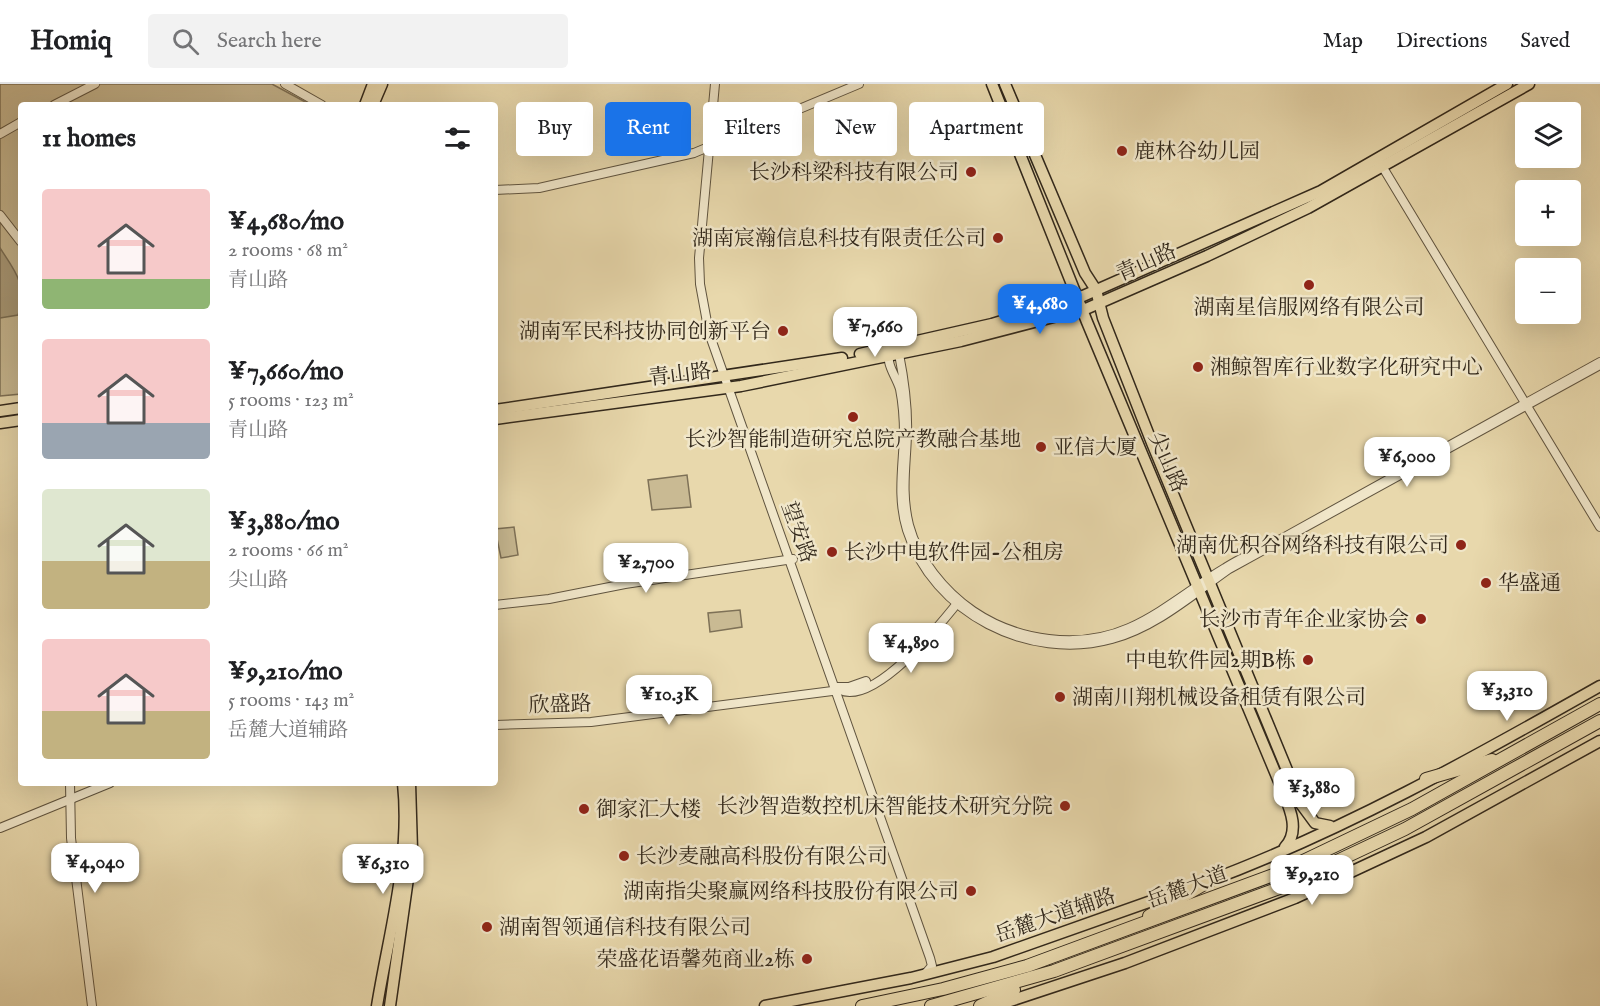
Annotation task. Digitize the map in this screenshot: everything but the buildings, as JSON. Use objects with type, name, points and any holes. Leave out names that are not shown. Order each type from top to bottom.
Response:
[{"type":"highway","name":"岳麓大道","points":[[862,1006],[984,978],[1120,933],[1276,874],[1412,809],[1516,753],[1600,704]]},
{"type":"highway","name":"岳麓大道","points":[[931,1006],[1054,971],[1282,887],[1405,829],[1600,722]]},
{"type":"highway","points":[[1426,779],[1516,753]]},
{"type":"highway","points":[[1120,933],[1213,879]]},
{"type":"highway","points":[[980,1006],[1054,971]]},
{"type":"main road","points":[[366,102],[373,84]]},
{"type":"main road","points":[[374,102],[382,84]]},
{"type":"main road","name":"尖山路","points":[[992,84],[1082,309],[1289,809],[1293,820],[1291,838],[1277,852]]},
{"type":"main road","name":"尖山路","points":[[1005,84],[1085,273],[1096,290],[1103,318],[1305,811],[1319,825],[1334,826]]},
{"type":"main road","name":"青山路","points":[[498,419],[727,382],[848,357],[961,341],[1082,309],[1100,303],[1308,208],[1507,84]]},
{"type":"main road","name":"青山路","points":[[893,352],[1078,298],[1321,191],[1529,84]]},
{"type":"main road","name":"青山路","points":[[498,410],[727,382]]},
{"type":"main road","points":[[0,411],[18,408]]},
{"type":"main road","points":[[0,423],[18,420]]},
{"type":"main road","name":"岳麓大道辅路","points":[[765,1006],[922,976],[1030,946],[1213,879],[1334,826],[1521,731],[1600,686]]},
{"type":"main road","points":[[995,1006],[1105,970],[1295,898],[1426,837],[1600,741]]},
{"type":"main road","points":[[377,1006],[402,869],[405,824],[403,786]]},
{"type":"main road","points":[[390,1006],[411,850],[410,786]]},
{"type":"street","points":[[60,102],[95,84]]},
{"type":"street","points":[[66,102],[100,84]]},
{"type":"street","points":[[285,84],[317,102]]},
{"type":"street","points":[[292,84],[323,102]]},
{"type":"street","name":"望安路","points":[[716,102],[717,84]]},
{"type":"street","points":[[802,105],[851,84]]},
{"type":"street","points":[[802,107],[859,84]]},
{"type":"street","points":[[0,136],[18,126]]},
{"type":"street","points":[[498,189],[539,188],[665,160],[703,147]]},
{"type":"street","name":"望安路","points":[[711,156],[704,229],[703,275],[707,308],[727,382],[932,962],[930,969],[922,976]]},
{"type":"street","points":[[1381,162],[1600,527]]},
{"type":"street","points":[[0,213],[18,236]]},
{"type":"street","points":[[893,352],[891,373],[899,387],[903,415],[900,485],[907,528],[925,567],[956,601],[985,618],[1008,629],[1052,640],[1109,635],[1128,628],[1229,569],[1600,363]]},
{"type":"street","points":[[1528,405],[1600,521]]},
{"type":"street","points":[[498,603],[548,597],[624,581],[791,558]]},
{"type":"street","name":"欣盛路","points":[[498,723],[591,718],[837,689],[851,693],[895,671],[956,601]]},
{"type":"street","name":"望安路","points":[[837,689],[934,955],[939,964],[952,968]]},
{"type":"street","points":[[71,786],[94,1006]]},
{"type":"street","points":[[0,827],[95,786]]},
{"type":"street","points":[[71,797],[102,786]]},
{"type":"shaded area","points":[[0,84],[272,84],[305,102],[18,102],[18,394],[0,396]]},
{"type":"shaded area","points":[[0,248],[18,279],[18,315],[0,318]]},
{"type":"shaded area","points":[[687,475],[691,507],[652,510],[648,480]]},
{"type":"shaded area","points":[[514,527],[518,555],[501,558],[498,529]]},
{"type":"shaded area","points":[[740,610],[742,627],[710,632],[708,613]]},
{"type":"place","name":"鹿林谷幼儿园","points":[[1122,151]]},
{"type":"place","name":"长沙科梁科技有限公司","points":[[971,172]]},
{"type":"place","name":"湖南宸瀚信息科技有限责任公司","points":[[998,238]]},
{"type":"place","name":"湖南星信服网络有限公司","points":[[1309,285]]},
{"type":"place","name":"湖南军民科技协同创新平台","points":[[783,331]]},
{"type":"place","name":"湘鲸智库行业数字化研究中心","points":[[1198,367]]},
{"type":"place","name":"长沙智能制造研究总院产教融合基地","points":[[853,417]]},
{"type":"place","name":"亚信大厦","points":[[1041,447]]},
{"type":"place","name":"湖南优积谷网络科技有限公司","points":[[1461,545]]},
{"type":"place","name":"长沙中电软件园-公租房","points":[[832,552]]},
{"type":"place","name":"华盛通","points":[[1486,583]]},
{"type":"place","name":"长沙市青年企业家协会","points":[[1421,619]]},
{"type":"place","name":"中电软件园2期B栋","points":[[1308,660]]},
{"type":"place","name":"湖南川翔机械设备租赁有限公司","points":[[1060,697]]},
{"type":"place","name":"长沙智造数控机床智能技术研究分院","points":[[1065,806]]},
{"type":"place","name":"御家汇大楼","points":[[584,809]]},
{"type":"place","name":"长沙麦融高科股份有限公司","points":[[624,856]]},
{"type":"place","name":"湖南指尖聚赢网络科技股份有限公司","points":[[971,891]]},
{"type":"place","name":"湖南智领通信科技有限公司","points":[[487,927]]},
{"type":"place","name":"荣盛花语馨苑商业2栋","points":[[807,959]]}]
